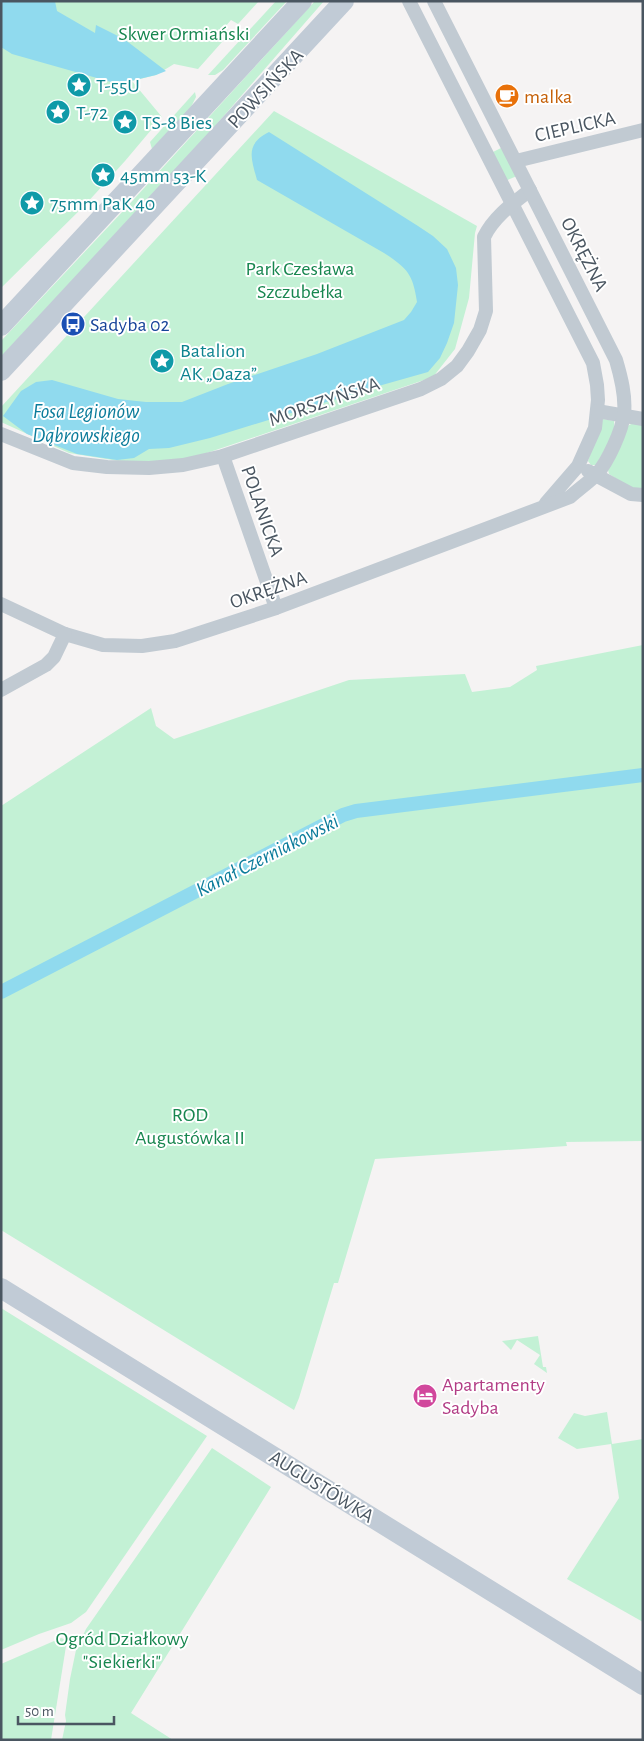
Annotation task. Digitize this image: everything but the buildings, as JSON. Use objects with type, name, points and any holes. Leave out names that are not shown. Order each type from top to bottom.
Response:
[{"type":"main road","name":"POWSIŃSKA","points":[[1,326],[302,1]]},
{"type":"main road","name":"POWSIŃSKA","points":[[1,371],[344,1]]},
{"type":"main road","name":"AUGUSTÓWKA","points":[[1,1288],[643,1685]]},
{"type":"street","name":"OKRĘŻNA","points":[[410,1],[511,205],[593,363],[597,385],[595,428],[578,466],[543,507]]},
{"type":"street","name":"OKRĘŻNA","points":[[1,604],[65,634],[103,645],[142,646],[175,642],[276,608],[570,497],[596,475],[606,462],[624,415],[622,384],[616,360],[434,1]]},
{"type":"street","name":"CIEPLICKA","points":[[516,160],[643,130]]},
{"type":"street","name":"MORSZYŃSKA","points":[[1,434],[73,463],[107,468],[157,468],[183,465],[223,456],[421,389],[441,379],[457,366],[468,352],[480,330],[486,311],[484,238],[488,228],[501,213],[530,190]]},
{"type":"street","points":[[597,411],[643,419]]},
{"type":"street","name":"POLANICKA","points":[[223,456],[276,608]]},
{"type":"street","points":[[578,466],[631,494],[643,495]]},
{"type":"street","points":[[1,690],[46,665],[54,657],[65,634]]},
{"type":"green space","name":"Skwer Ormiański","points":[[1,1],[259,1],[238,24],[231,20],[225,27],[230,33],[198,69],[174,64],[156,75],[132,81],[162,117],[85,205],[1,288]]},
{"type":"green space","points":[[276,1],[287,1],[223,70],[215,75],[208,75]]},
{"type":"green space","points":[[315,1],[324,1],[208,134],[1,357],[1,341]]},
{"type":"green space","points":[[195,92],[196,97],[191,107],[152,149],[150,142]]},
{"type":"green space","name":"Park Czesława Szczubełka","points":[[274,111],[477,226],[469,298],[455,349],[433,377],[186,460],[143,465],[69,453],[1,422],[1,407]]},
{"type":"green space","points":[[503,147],[517,176],[505,181],[491,153]]},
{"type":"green space","points":[[603,419],[614,421],[613,432],[596,465],[591,465],[588,461]]},
{"type":"green space","points":[[634,423],[643,425],[643,490],[631,488],[609,474],[608,470],[625,430]]},
{"type":"green space","name":"ROD Augustówka II","points":[[643,645],[643,1141],[566,1142],[567,1146],[375,1159],[338,1283],[334,1283],[294,1410],[1,1230],[1,806],[151,708],[156,726],[174,739],[349,680],[465,674],[472,692],[510,687],[537,670],[536,666]]},
{"type":"green space","points":[[1,1308],[207,1436],[86,1612],[71,1623],[1,1650]]},
{"type":"green space","points":[[538,1336],[543,1367],[546,1367],[547,1373],[534,1364],[540,1355],[517,1340],[511,1350],[502,1341]]},
{"type":"green space","points":[[607,1412],[612,1444],[643,1439],[643,1622],[567,1579],[619,1498],[611,1444],[577,1449],[558,1438],[574,1413],[585,1416]]},
{"type":"green space","name":"Ogród Działkowy \"Siekierki\"","points":[[212,1448],[271,1487],[131,1713],[173,1740],[62,1740],[76,1650],[86,1629]]},
{"type":"green space","points":[[61,1638],[67,1640],[51,1740],[1,1740],[1,1664]]},
{"type":"water","points":[[1,1],[55,1],[57,11],[95,33],[96,25],[124,39],[166,71],[118,84],[12,54],[1,47]]},
{"type":"water","name":"Fosa Legionów Dąbrowskiego","points":[[269,132],[418,226],[447,249],[456,268],[458,285],[454,323],[440,358],[428,372],[210,438],[169,448],[149,449],[134,458],[117,460],[77,454],[27,434],[3,416],[21,391],[36,382],[52,380],[118,399],[146,402],[182,402],[228,384],[317,354],[404,320],[417,302],[411,278],[398,263],[384,253],[257,180],[252,158],[253,147],[256,141]]},
{"type":"waterway","name":"Kanał Czerniakowski","points":[[1,992],[343,815],[356,811],[643,775]]},
{"type":"place","name":"T-55U","points":[[79,85]]},
{"type":"place","name":"malka","points":[[507,96]]},
{"type":"place","name":"T-72","points":[[58,112]]},
{"type":"place","name":"TS-8 Bies","points":[[125,122]]},
{"type":"place","name":"45mm 53-K","points":[[103,175]]},
{"type":"place","name":"75mm PaK 40","points":[[32,203]]},
{"type":"place","name":"Sadyba 02","points":[[73,324]]},
{"type":"place","name":"Batalion AK „Oaza”","points":[[162,361]]},
{"type":"place","name":"Apartamenty Sadyba","points":[[425,1396]]}]
